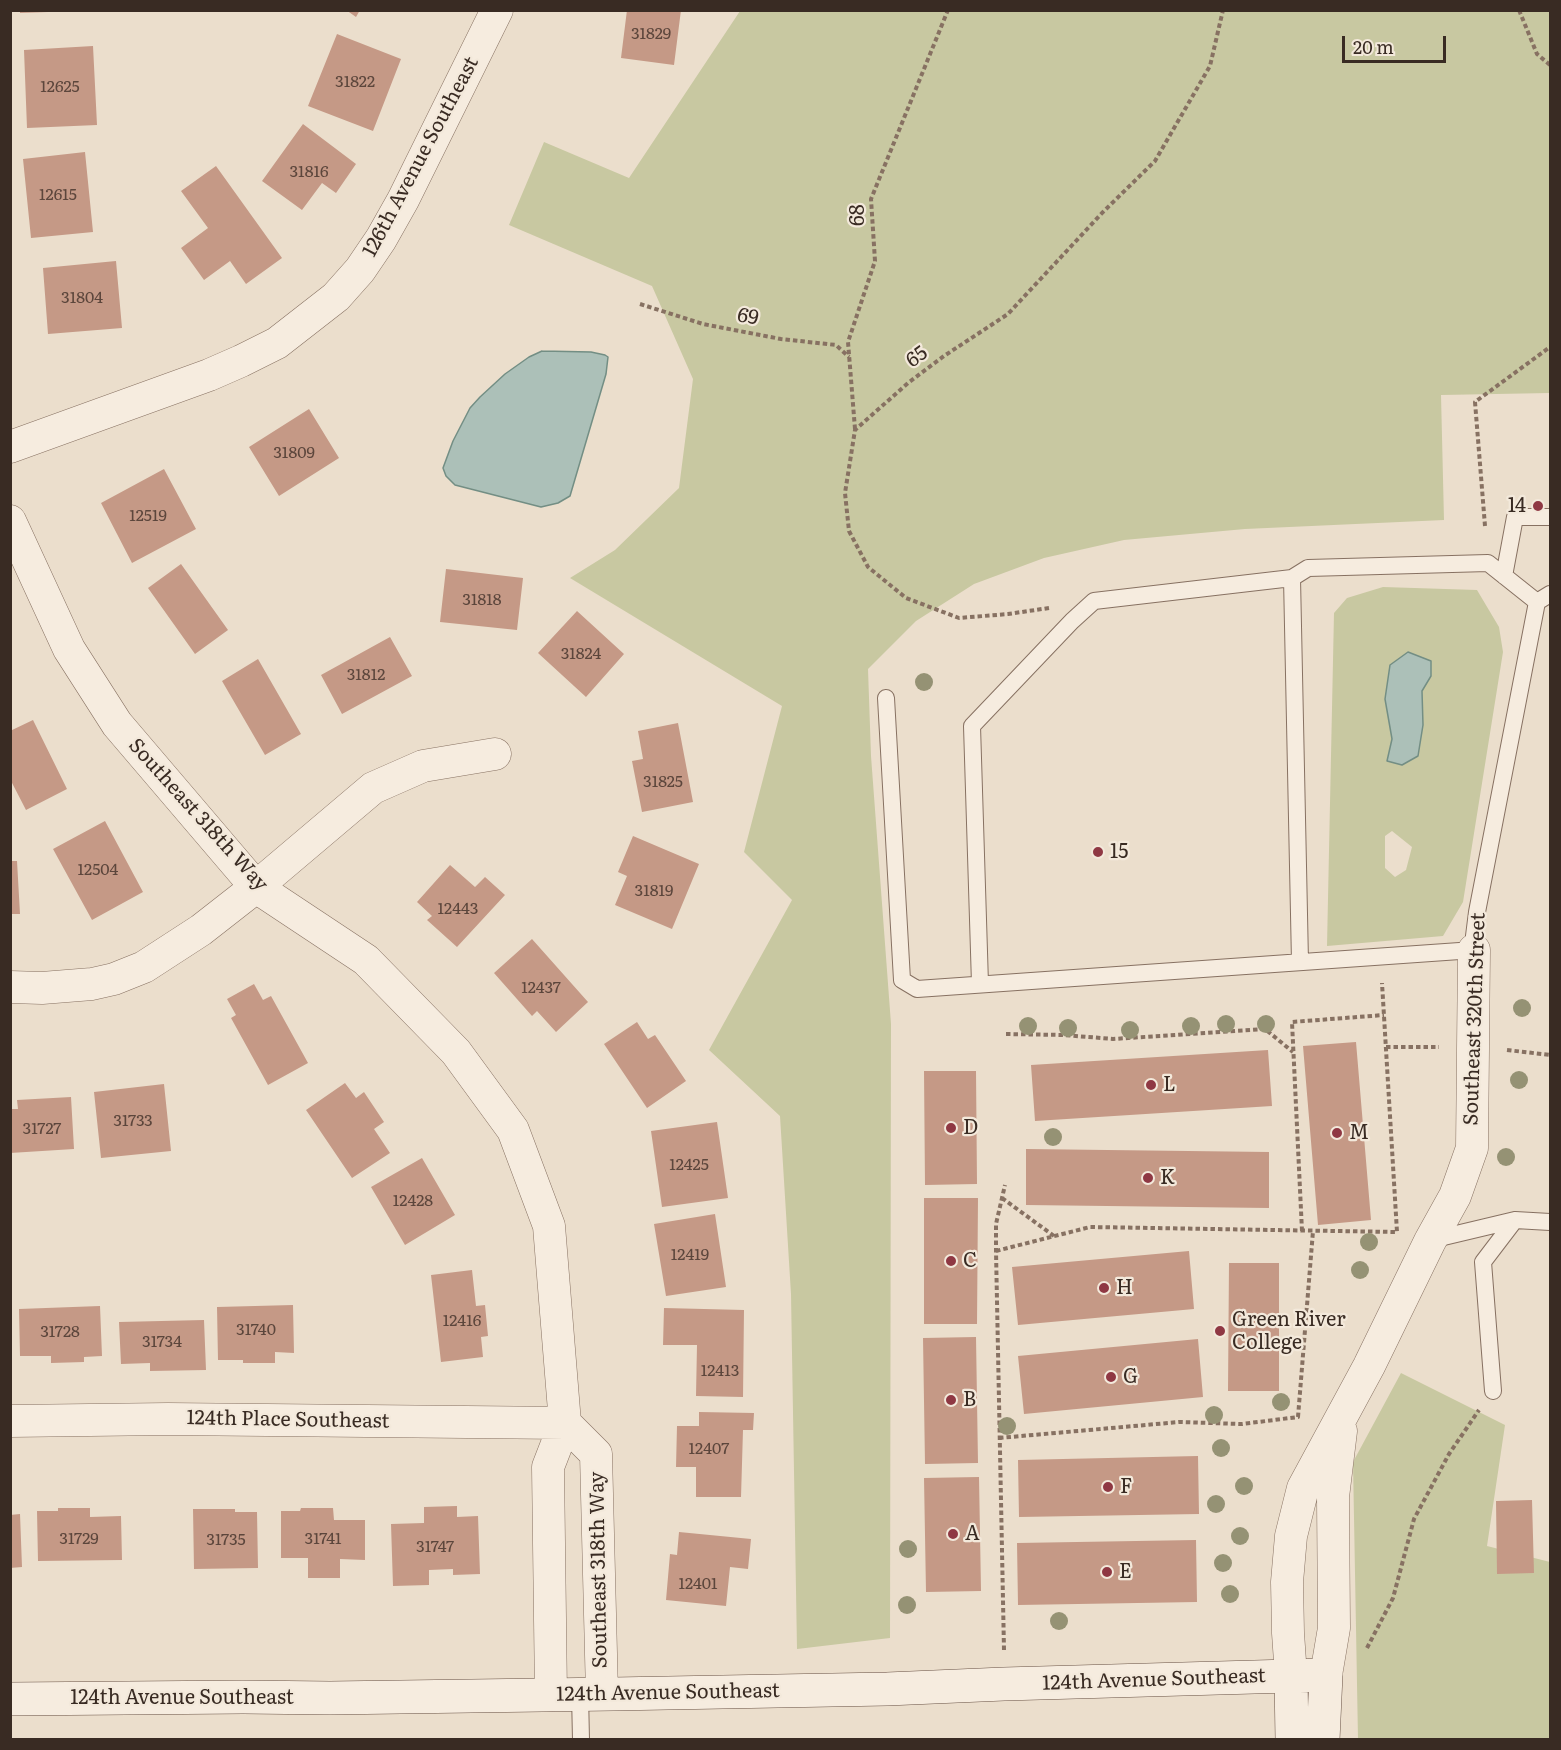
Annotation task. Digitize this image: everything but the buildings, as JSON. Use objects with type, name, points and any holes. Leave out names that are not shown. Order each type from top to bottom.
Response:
[{"type":"street","name":"126th Avenue Southeast","points":[[10,447],[209,375],[241,361],[276,343],[336,297],[360,270],[381,239],[498,10]]},
{"type":"street","name":"Southeast 318th Way","points":[[10,520],[69,649],[117,724],[256,886],[366,960],[456,1052],[513,1130],[549,1226],[565,1423],[548,1467],[577,1694]]},
{"type":"street","points":[[10,987],[77,986],[114,979],[131,973],[201,930],[374,789],[423,766],[495,754]]},
{"type":"street","name":"Southeast 320th Street","points":[[1292,1740],[1287,1582],[1291,1536],[1303,1488],[1369,1366],[1430,1240],[1455,1196],[1472,1148],[1474,950]]},
{"type":"street","name":"Southeast 320th Street","points":[[1323,1740],[1326,1676],[1334,1628],[1333,1497],[1344,1413]]},
{"type":"street","name":"124th Place Southeast","points":[[10,1421],[180,1419],[565,1423]]},
{"type":"street","name":"Southeast 318th Way","points":[[565,1423],[596,1454],[577,1694]]},
{"type":"street","name":"124th Avenue Southeast","points":[[10,1699],[887,1689],[1326,1676]]},
{"type":"lane","points":[[1504,576],[1515,517],[1551,517]]},
{"type":"lane","points":[[980,984],[972,726],[1071,621],[1094,601],[1292,578],[1308,568],[1488,563],[1504,576],[1544,598]]},
{"type":"lane","points":[[1292,578],[1300,962]]},
{"type":"lane","name":"Southeast 320th Street","points":[[1474,950],[1477,912],[1544,598]]},
{"type":"lane","points":[[886,698],[902,980],[917,989],[1474,950]]},
{"type":"lane","points":[[1430,1240],[1515,1220],[1551,1222]]},
{"type":"lane","points":[[1493,1391],[1483,1262],[1515,1220]]},
{"type":"lane","points":[[577,1694],[581,1740]]},
{"type":"path","name":"68","points":[[855,430],[848,342],[875,261],[872,199],[948,10]]},
{"type":"path","name":"65","points":[[855,430],[908,382],[1008,314],[1155,160],[1210,66],[1223,10]]},
{"type":"path","points":[[1520,10],[1537,54],[1551,65]]},
{"type":"path","name":"69","points":[[640,304],[703,324],[781,339],[836,345],[849,358]]},
{"type":"path","points":[[1488,563],[1475,402],[1551,347]]},
{"type":"path","points":[[855,430],[845,493],[849,531],[868,567],[906,598],[959,618],[1008,614],[1094,601]]},
{"type":"path","points":[[996,1251],[1090,1227],[1397,1232],[1380,956]]},
{"type":"path","points":[[1302,1231],[1292,1022],[1384,1015]]},
{"type":"path","points":[[1006,1034],[1113,1039],[1265,1029],[1293,1052]]},
{"type":"path","points":[[1386,1047],[1473,1047],[1551,1055]]},
{"type":"path","points":[[1004,1684],[996,1224],[1005,1185]]},
{"type":"path","points":[[1002,1198],[1054,1237]]},
{"type":"path","points":[[999,1438],[1179,1422],[1242,1424],[1298,1417],[1313,1231]]},
{"type":"path","points":[[1326,1676],[1367,1648],[1393,1598],[1414,1519],[1449,1454],[1493,1391]]},
{"type":"green space","points":[[740,11],[1550,11],[1550,393],[1441,395],[1444,520],[1245,529],[1124,540],[1044,558],[974,584],[916,621],[868,669],[871,756],[891,1024],[890,1638],[797,1649],[791,1294],[780,1116],[709,1050],[792,900],[744,852],[782,706],[570,578],[615,550],[679,488],[693,379],[652,286],[509,225],[544,142],[629,178]]},
{"type":"green space","points":[[1383,587],[1477,590],[1499,627],[1503,652],[1463,902],[1443,936],[1327,946],[1334,613],[1347,598]],"holes":[[[1431,676],[1421,690],[1423,725],[1388,761],[1392,739],[1385,699]],[[1392,831],[1412,847],[1406,870],[1395,877],[1385,868],[1385,836]]]},
{"type":"green space","points":[[1401,1373],[1505,1425],[1487,1546],[1550,1562],[1550,1739],[1358,1739],[1353,1462]]},
{"type":"shaded area","points":[[542,351],[591,352],[608,357],[606,374],[570,496],[558,503],[541,507],[455,485],[446,476],[443,468],[453,441],[470,408],[505,374]]},
{"type":"shaded area","points":[[1408,652],[1431,661],[1431,676],[1422,691],[1423,725],[1418,756],[1402,765],[1387,761],[1392,739],[1385,699],[1390,665]]},
{"type":"place","name":"14","points":[[1538,506]]},
{"type":"place","name":"15","points":[[1098,852]]},
{"type":"place","name":"L","points":[[1151,1085]]},
{"type":"place","name":"D","points":[[951,1128]]},
{"type":"place","name":"M","points":[[1337,1133]]},
{"type":"place","name":"K","points":[[1148,1178]]},
{"type":"place","name":"C","points":[[951,1261]]},
{"type":"place","name":"H","points":[[1104,1288]]},
{"type":"place","name":"Green River College","points":[[1220,1331]]},
{"type":"place","name":"G","points":[[1111,1377]]},
{"type":"place","name":"B","points":[[951,1400]]},
{"type":"place","name":"F","points":[[1108,1487]]},
{"type":"place","name":"A","points":[[953,1534]]},
{"type":"place","name":"E","points":[[1107,1572]]}]
